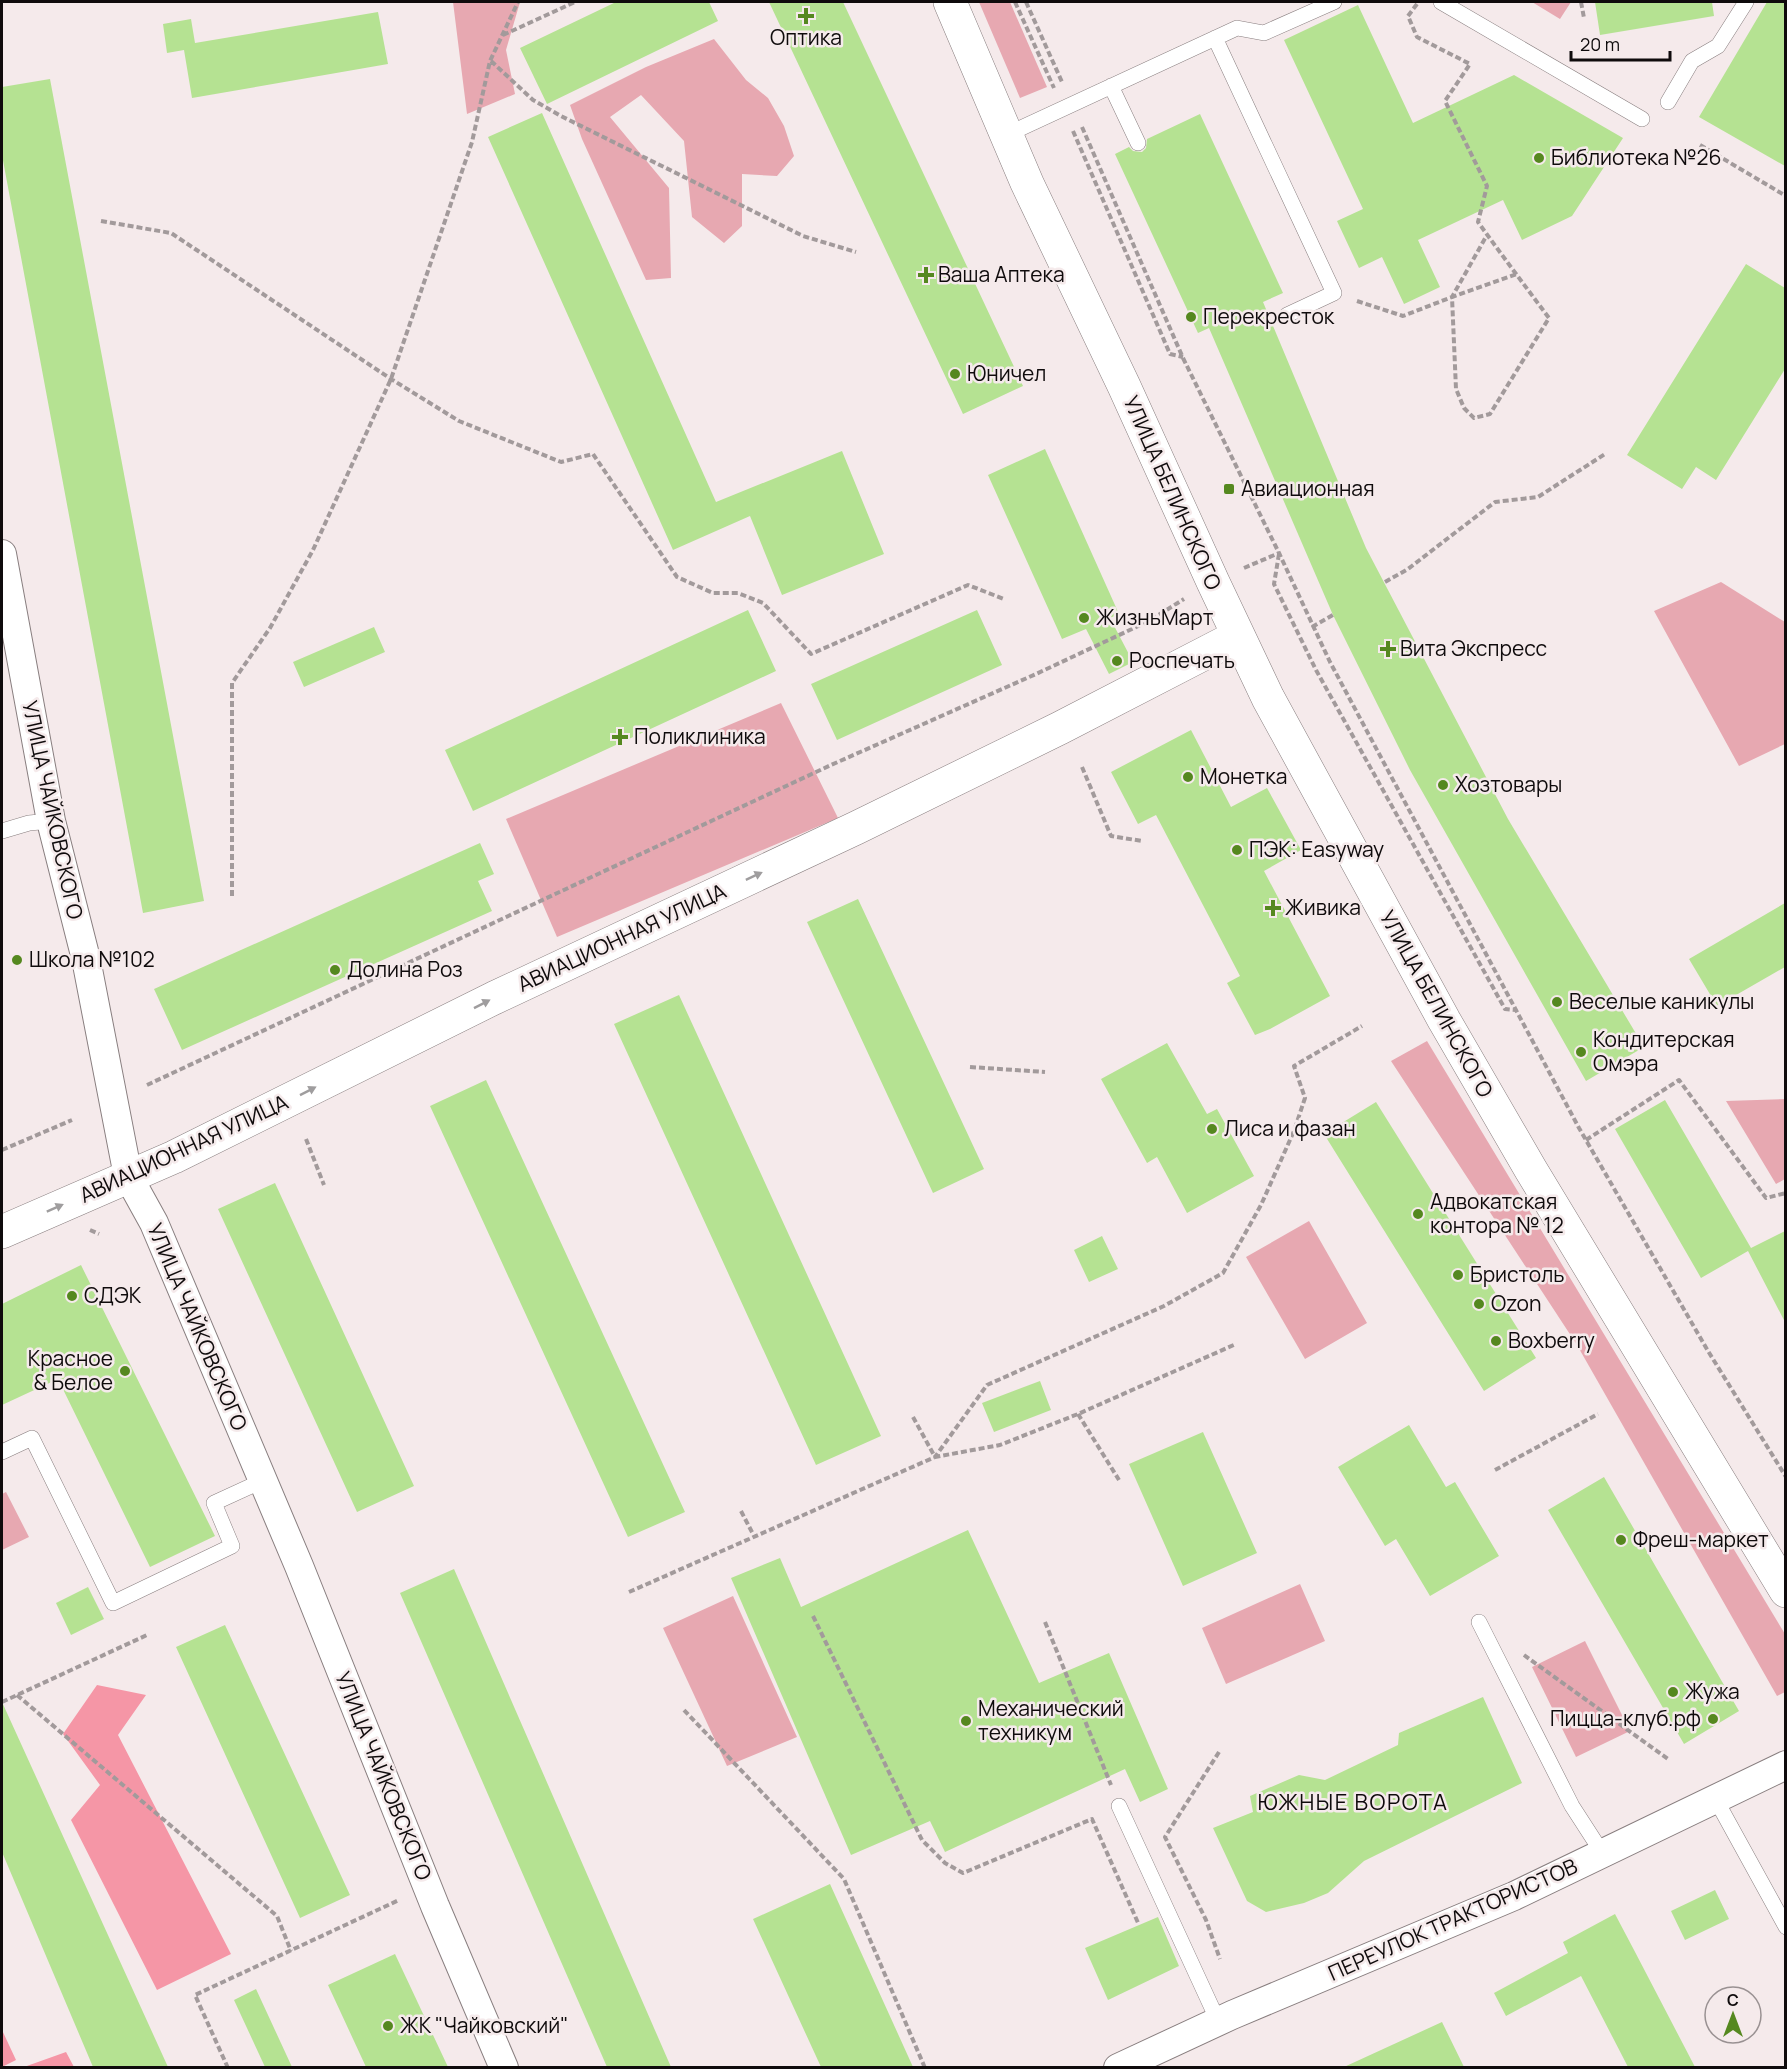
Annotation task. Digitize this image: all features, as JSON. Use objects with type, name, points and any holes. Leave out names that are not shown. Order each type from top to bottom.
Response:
[{"type":"main road","name":"УЛИЦА БЕЛИНСКОГО","points":[[950,2],[1026,183],[1124,386],[1268,699],[1443,1020],[1785,1591]]},
{"type":"main road","name":"АВИАЦИОННАЯ УЛИЦА","points":[[2,1232],[174,1157],[494,998],[953,781],[1238,636]]},
{"type":"street","name":"УЛИЦА ЧАЙКОВСКОГО","points":[[2,554],[51,821],[86,959],[128,1176],[154,1223],[299,1566],[435,1906],[504,2067]]},
{"type":"street","name":"ПЕРЕУЛОК ТРАКТОРИСТОВ","points":[[1118,2067],[1218,2021],[1514,1896],[1785,1766]]},
{"type":"lane","points":[[1006,135],[1238,28],[1264,33],[1334,2]]},
{"type":"lane","points":[[1441,2],[1642,119]]},
{"type":"lane","points":[[1668,102],[1692,61],[1718,46],[1746,2]]},
{"type":"lane","points":[[1215,38],[1334,293],[1287,315]]},
{"type":"lane","points":[[1111,86],[1138,143]]},
{"type":"lane","points":[[2,831],[29,823],[51,821]]},
{"type":"lane","points":[[2,1452],[32,1438],[113,1603],[232,1546],[208,1506],[262,1481]]},
{"type":"lane","points":[[1479,1622],[1572,1806],[1603,1854]]},
{"type":"lane","points":[[1715,1798],[1785,1927]]},
{"type":"lane","points":[[1119,1806],[1218,2021]]},
{"type":"path","points":[[232,896],[232,683],[270,628],[313,550],[391,379],[472,142],[490,61],[518,2]]},
{"type":"path","points":[[502,36],[575,2]]},
{"type":"path","points":[[1015,2],[1067,106],[1183,358],[1279,553],[1312,627],[1586,1140],[1708,1351],[1785,1477]]},
{"type":"path","points":[[1026,2],[1170,354],[1183,358]]},
{"type":"path","points":[[1420,2],[1408,16],[1417,37],[1470,64],[1445,101],[1487,186],[1478,222],[1548,318],[1490,414],[1474,418],[1464,408],[1456,388],[1452,297],[1487,235]]},
{"type":"path","points":[[1581,2],[1584,18]]},
{"type":"path","points":[[490,61],[533,100],[559,115],[803,236],[856,252]]},
{"type":"path","points":[[1700,145],[1785,196]]},
{"type":"path","points":[[101,221],[171,233],[391,379],[459,421],[561,462],[594,454],[677,577],[713,593],[738,593],[763,603],[811,654],[968,585],[1004,599]]},
{"type":"path","points":[[1334,293],[1403,316],[1517,274]]},
{"type":"path","points":[[1385,582],[1408,569],[1495,502],[1538,497],[1605,454]]},
{"type":"path","points":[[1279,553],[1274,584],[1316,670],[1505,1009],[1516,1010]]},
{"type":"path","points":[[1312,627],[1333,615]]},
{"type":"path","points":[[147,1085],[820,770],[1149,621]]},
{"type":"path","points":[[1083,767],[1111,836],[1142,841]]},
{"type":"path","points":[[935,1457],[987,1385],[1164,1306],[1223,1273],[1261,1205],[1294,1131],[1305,1098],[1294,1066],[1362,1026]]},
{"type":"path","points":[[970,1067],[1045,1072]]},
{"type":"path","points":[[1586,1140],[1679,1080],[1766,1198],[1785,1193]]},
{"type":"path","points":[[2,1150],[72,1120]]},
{"type":"path","points":[[306,1139],[324,1185]]},
{"type":"path","points":[[629,1592],[935,1457],[1000,1445],[1078,1414],[1236,1344]]},
{"type":"path","points":[[1078,1414],[1119,1480]]},
{"type":"path","points":[[1495,1470],[1598,1414]]},
{"type":"path","points":[[913,1417],[935,1457]]},
{"type":"path","points":[[741,1511],[754,1536]]},
{"type":"path","points":[[813,1616],[922,1840],[945,1863],[963,1873],[1092,1819],[1096,1811]]},
{"type":"path","points":[[1045,1622],[1111,1785],[1106,1793]]},
{"type":"path","points":[[1479,1622],[1668,1759]]},
{"type":"path","points":[[2,1702],[147,1635]]},
{"type":"path","points":[[17,1695],[277,1916],[291,1951]]},
{"type":"path","points":[[684,1710],[844,1880],[925,2067]]},
{"type":"path","points":[[1219,1752],[1165,1837],[1206,1920],[1221,1959]]},
{"type":"path","points":[[1092,1819],[1139,1925]]},
{"type":"path","points":[[228,2067],[195,1995],[399,1900]]},
{"type":"shaded area","points":[[453,2],[520,2],[506,50],[515,94],[467,114]]},
{"type":"shaded area","points":[[979,2],[1010,2],[1047,87],[1020,98]]},
{"type":"shaded area","points":[[1532,2],[1571,2],[1560,19]]},
{"type":"shaded area","points":[[714,39],[746,80],[768,98],[784,126],[794,156],[777,176],[742,174],[742,226],[724,243],[692,217],[684,141],[641,95],[610,117],[669,188],[671,278],[646,280],[582,139],[570,105],[646,67]]},
{"type":"shaded area","points":[[1721,582],[1785,622],[1785,744],[1739,766],[1654,611]]},
{"type":"shaded area","points":[[781,703],[838,818],[557,937],[506,819]]},
{"type":"shaded area","points":[[1427,1041],[1785,1634],[1785,1692],[1777,1696],[1577,1345],[1391,1061]]},
{"type":"shaded area","points":[[1785,1099],[1785,1179],[1776,1184],[1726,1101]]},
{"type":"shaded area","points":[[1309,1221],[1367,1323],[1305,1359],[1246,1257]]},
{"type":"shaded area","points":[[6,1492],[29,1537],[2,1550],[2,1494]]},
{"type":"shaded area","points":[[1300,1584],[1325,1641],[1226,1684],[1202,1628]]},
{"type":"shaded area","points":[[733,1596],[797,1737],[727,1766],[663,1628]]},
{"type":"shaded area","points":[[1585,1641],[1630,1731],[1576,1757],[1532,1667]]},
{"type":"shaded area","points":[[97,1685],[146,1695],[118,1735],[231,1954],[157,1990],[71,1820],[100,1785],[63,1734]]},
{"type":"shaded area","points":[[2,2030],[16,2060],[2,2067]]},
{"type":"shaded area","points":[[66,2052],[74,2067],[24,2067]]},
{"type":"building","points":[[616,2],[709,2],[718,21],[547,104],[520,48]]},
{"type":"building","points":[[769,2],[843,2],[1023,386],[963,414]]},
{"type":"building","points":[[1595,2],[1712,2],[1714,16],[1600,35]]},
{"type":"building","points":[[1767,2],[1785,2],[1785,166],[1699,117]]},
{"type":"building","points":[[1358,5],[1413,123],[1514,75],[1623,138],[1572,216],[1522,240],[1503,200],[1418,240],[1440,287],[1404,304],[1382,257],[1359,268],[1337,221],[1363,209],[1284,40]]},
{"type":"building","points":[[378,12],[388,64],[192,98],[184,50],[167,53],[163,24],[191,19],[195,43]]},
{"type":"building","points":[[50,79],[204,901],[143,913],[2,155],[2,87]]},
{"type":"building","points":[[542,113],[716,502],[842,451],[884,554],[782,595],[750,516],[673,550],[488,137]]},
{"type":"building","points":[[1200,114],[1283,293],[1263,302],[1366,548],[1508,819],[1644,1047],[1586,1081],[1410,770],[1333,615],[1209,328],[1198,333],[1115,154],[1129,147],[1133,151],[1142,152],[1146,148],[1147,139]]},
{"type":"building","points":[[1746,264],[1785,288],[1785,369],[1716,480],[1696,467],[1682,489],[1627,455]]},
{"type":"building","points":[[1045,449],[1119,614],[1110,618],[1133,662],[1109,674],[1086,629],[1062,639],[988,475]]},
{"type":"building","points":[[748,610],[776,671],[473,811],[445,750]]},
{"type":"building","points":[[977,610],[1002,665],[837,740],[811,684]]},
{"type":"building","points":[[374,627],[385,652],[304,687],[293,662]]},
{"type":"building","points":[[1191,730],[1231,807],[1267,788],[1301,850],[1264,871],[1330,996],[1255,1035],[1227,983],[1240,976],[1156,815],[1138,824],[1111,772]]},
{"type":"building","points":[[480,843],[494,874],[478,881],[492,911],[182,1050],[154,989]]},
{"type":"building","points":[[858,899],[984,1169],[933,1193],[807,922]]},
{"type":"building","points":[[1785,903],[1785,967],[1717,1006],[1689,959]]},
{"type":"building","points":[[679,995],[881,1436],[816,1465],[614,1024]]},
{"type":"building","points":[[1167,1043],[1207,1114],[1217,1109],[1254,1176],[1187,1213],[1157,1157],[1147,1163],[1101,1079]]},
{"type":"building","points":[[486,1080],[685,1512],[628,1537],[430,1106]]},
{"type":"building","points":[[1665,1100],[1751,1248],[1785,1231],[1785,1322],[1748,1251],[1701,1278],[1615,1129]]},
{"type":"building","points":[[1376,1102],[1536,1358],[1484,1391],[1324,1134]]},
{"type":"building","points":[[275,1183],[414,1486],[357,1512],[218,1209]]},
{"type":"building","points":[[1102,1236],[1118,1269],[1089,1282],[1074,1250]]},
{"type":"building","points":[[81,1265],[215,1536],[150,1567],[58,1379],[2,1405],[2,1304]]},
{"type":"building","points":[[1040,1381],[1051,1410],[994,1432],[982,1403]]},
{"type":"building","points":[[1409,1425],[1446,1487],[1455,1482],[1499,1556],[1430,1596],[1396,1539],[1385,1546],[1338,1467]]},
{"type":"building","points":[[1203,1432],[1257,1553],[1183,1586],[1129,1464]]},
{"type":"building","points":[[1604,1477],[1739,1711],[1684,1744],[1548,1510]]},
{"type":"building","points":[[968,1530],[1039,1683],[1109,1653],[1168,1789],[1140,1802],[1125,1769],[945,1852],[930,1821],[851,1855],[731,1578],[780,1558],[801,1607]]},
{"type":"building","points":[[454,1569],[671,2067],[607,2067],[400,1593]]},
{"type":"building","points":[[88,1587],[104,1619],[71,1635],[56,1603]]},
{"type":"building","points":[[225,1625],[350,1895],[300,1918],[176,1647]]},
{"type":"building","points":[[1483,1697],[1522,1783],[1364,1861],[1328,1893],[1304,1903],[1266,1912],[1247,1901],[1213,1828],[1253,1812],[1250,1796],[1299,1775],[1325,1780],[1398,1745],[1399,1733]]},
{"type":"building","points":[[2,1702],[168,2067],[93,2067],[2,1852]]},
{"type":"building","points":[[830,1884],[913,2067],[821,2067],[753,1919]]},
{"type":"building","points":[[1715,1890],[1729,1919],[1685,1940],[1671,1911]]},
{"type":"building","points":[[1615,1914],[1695,2067],[1628,2067],[1581,1976],[1506,2016],[1494,1993],[1568,1953],[1563,1942]]},
{"type":"building","points":[[1158,1917],[1179,1966],[1108,2000],[1085,1948]]},
{"type":"building","name":"ЖК \"Чайковский\"","points":[[395,1954],[448,2067],[366,2067],[328,1985]]},
{"type":"building","points":[[256,1989],[292,2067],[265,2067],[234,2000]]},
{"type":"building","points":[[1442,2022],[1464,2067],[1344,2067]]},
{"type":"place","name":"Оптика","points":[[806,16]]},
{"type":"place","name":"Библиотека №26","points":[[1539,158]]},
{"type":"place","name":"Ваша Аптека","points":[[926,275]]},
{"type":"place","name":"Перекресток","points":[[1191,317]]},
{"type":"place","name":"Юничел","points":[[955,374]]},
{"type":"place","name":"Авиационная","points":[[1229,489]]},
{"type":"place","name":"ЖизньМарт","points":[[1084,618]]},
{"type":"place","name":"Вита Экспресс","points":[[1388,649]]},
{"type":"place","name":"Роспечать","points":[[1117,661]]},
{"type":"place","name":"Поликлиника","points":[[620,737]]},
{"type":"place","name":"Монетка","points":[[1188,777]]},
{"type":"place","name":"Хозтовары","points":[[1443,785]]},
{"type":"place","name":"ПЭК: Easyway","points":[[1237,850]]},
{"type":"place","name":"Живика","points":[[1273,908]]},
{"type":"place","name":"Школа №102","points":[[17,960]]},
{"type":"place","name":"Долина Роз","points":[[335,970]]},
{"type":"place","name":"Веселые каникулы","points":[[1557,1002]]},
{"type":"place","name":"Кондитерская Омэра","points":[[1581,1052]]},
{"type":"place","name":"Лиса и фазан","points":[[1212,1129]]},
{"type":"place","name":"Адвокатская контора № 12","points":[[1418,1214]]},
{"type":"place","name":"Бристоль","points":[[1458,1275]]},
{"type":"place","name":"СДЭК","points":[[72,1296]]},
{"type":"place","name":"Ozon","points":[[1479,1304]]},
{"type":"place","name":"Boxberry","points":[[1496,1341]]},
{"type":"place","name":"Красное & Белое","points":[[125,1371]]},
{"type":"place","name":"Фреш-маркет","points":[[1621,1540]]},
{"type":"place","name":"Жужа","points":[[1673,1692]]},
{"type":"place","name":"Пицца-клуб.рф","points":[[1713,1719]]},
{"type":"place","name":"Механический техникум","points":[[966,1721]]},
{"type":"place","name":"ЖК \"Чайковский\"","points":[[388,2026]]},
{"type":"district","name":"ЮЖНЫЕ ВОРОТА","points":[[1353,1802]]}]
